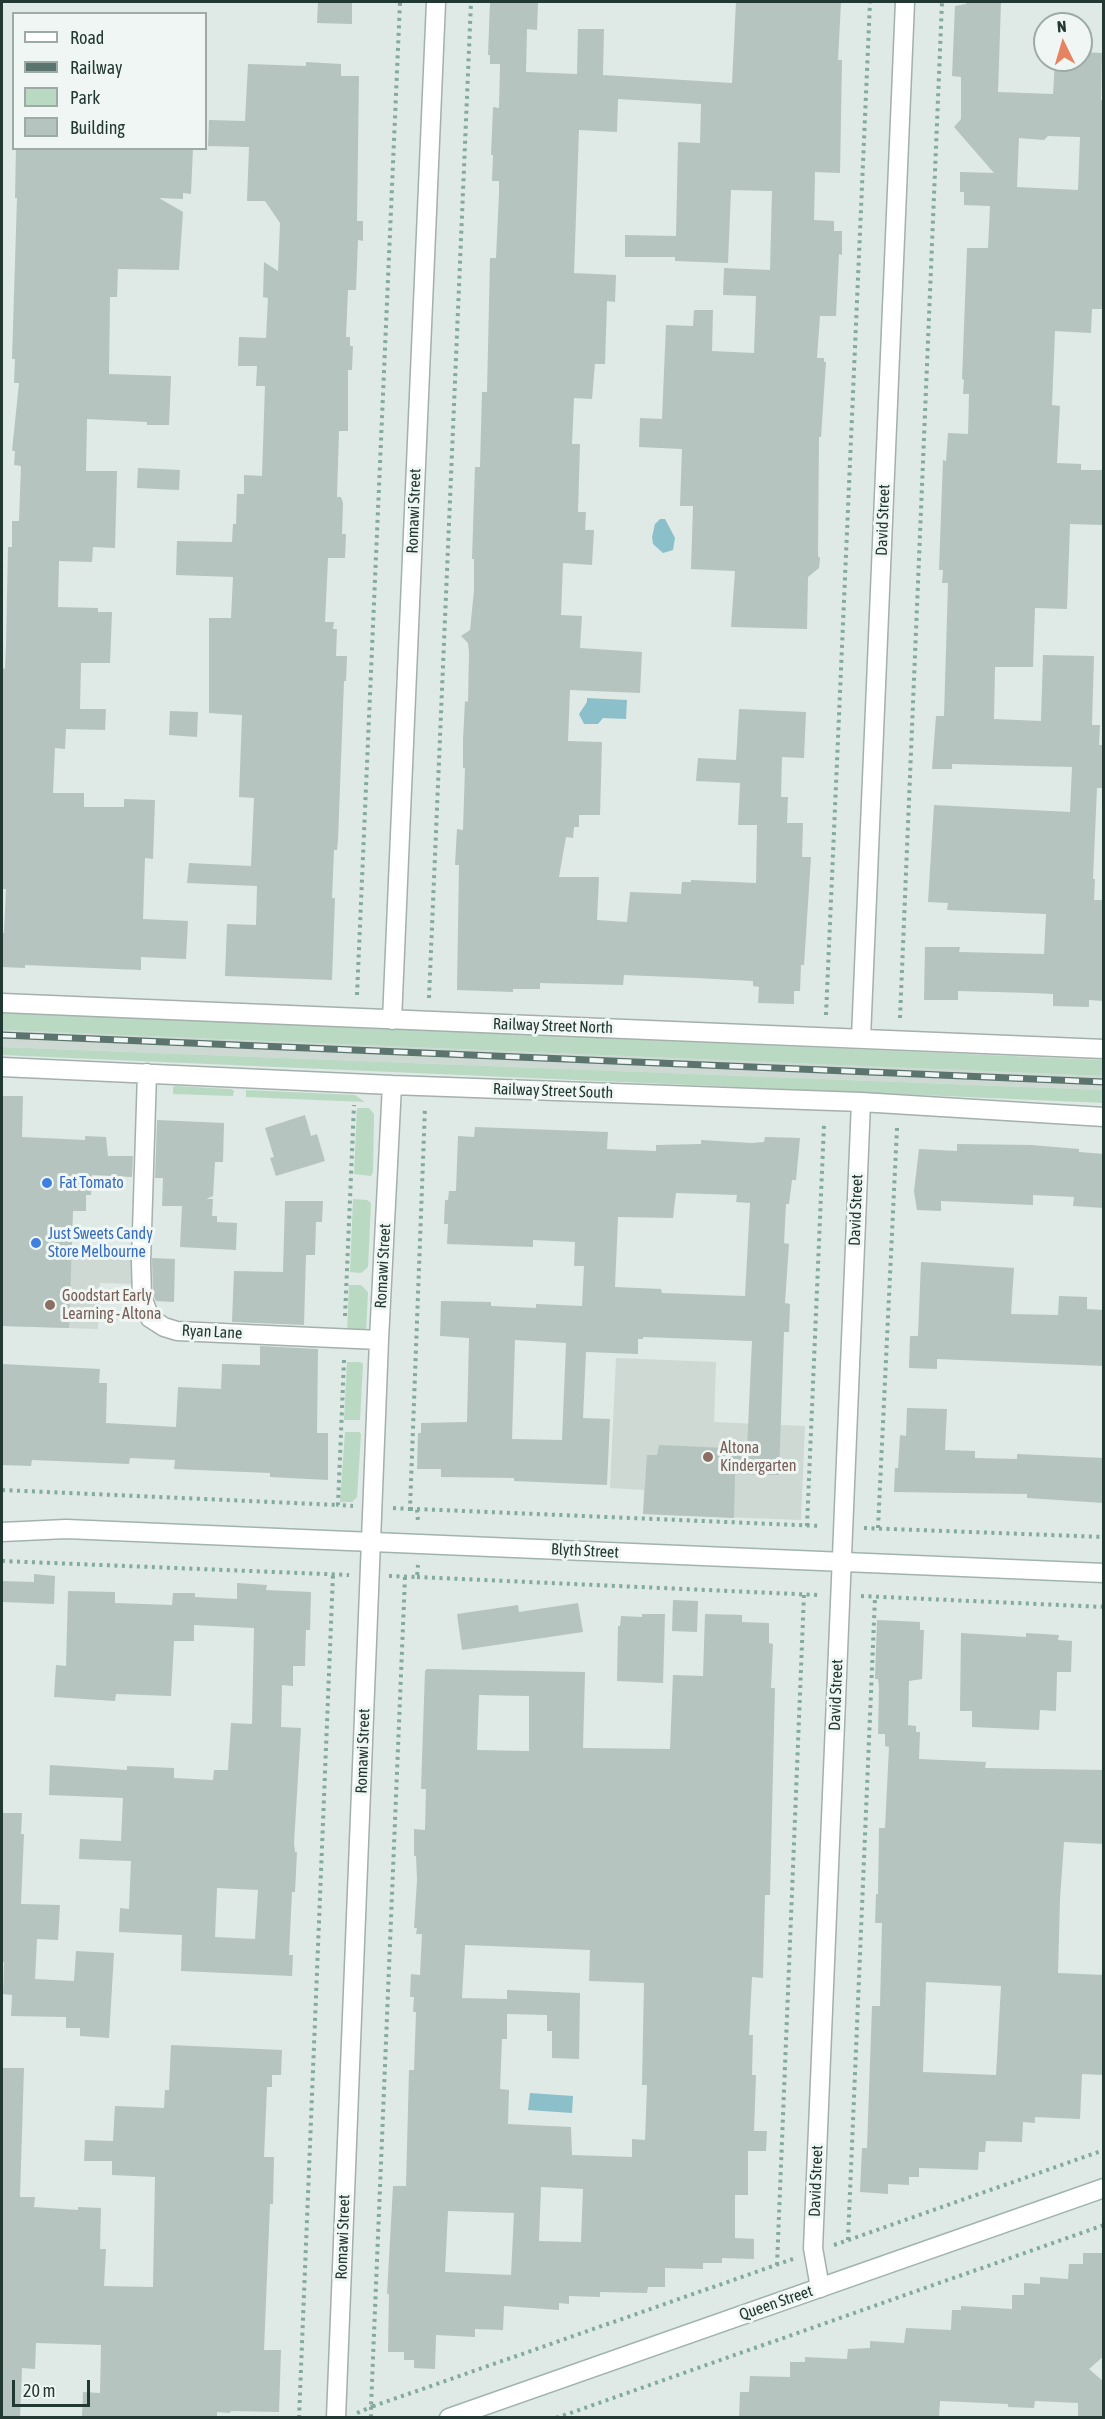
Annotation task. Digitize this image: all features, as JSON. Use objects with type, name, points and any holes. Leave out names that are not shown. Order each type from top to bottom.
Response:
[{"type":"street","name":"Romawi Street","points":[[392,1020],[436,2]]},
{"type":"street","name":"David Street","points":[[861,1038],[905,2]]},
{"type":"street","name":"Railway Street North","points":[[2,1003],[1104,1049]]},
{"type":"street","name":"Railway Street South","points":[[2,1067],[392,1085],[861,1102],[1104,1117]]},
{"type":"street","name":"Ryan Lane","points":[[147,1073],[141,1262],[142,1298],[150,1318],[164,1327],[177,1331],[379,1340]]},
{"type":"street","name":"Romawi Street","points":[[345,2416],[379,1340],[392,1085]]},
{"type":"street","name":"David Street","points":[[820,2288],[813,2252],[861,1102]]},
{"type":"street","name":"Blyth Street","points":[[2,1521],[66,1529],[419,1543],[842,1564],[1104,1573]]},
{"type":"street","name":"Blyth Street","points":[[2,1532],[66,1529]]},
{"type":"street","name":"Queen Street","points":[[448,2418],[1104,2188]]},
{"type":"path","points":[[357,995],[400,2]]},
{"type":"path","points":[[429,998],[471,2]]},
{"type":"path","points":[[826,1015],[870,2]]},
{"type":"path","points":[[900,1018],[942,2]]},
{"type":"path","points":[[807,1526],[824,1124]]},
{"type":"path","points":[[878,1528],[897,1128]]},
{"type":"path","points":[[2,1490],[338,1505]]},
{"type":"path","points":[[410,1509],[1104,1537]]},
{"type":"path","points":[[417,1509],[419,1543],[417,1577]]},
{"type":"path","points":[[2,1561],[1104,1607]]},
{"type":"path","points":[[299,2418],[333,1574]]},
{"type":"path","points":[[371,2418],[405,1577]]},
{"type":"path","points":[[777,2265],[804,1594]]},
{"type":"path","points":[[848,2240],[875,1597]]},
{"type":"path","points":[[345,2416],[1104,2150]]},
{"type":"path","points":[[556,2418],[1104,2225]]},
{"type":"shaded area","points":[[2,1030],[1103,1076],[1103,1090],[2,1047]]},
{"type":"shaded area","name":"Goodstart Early Learning - Altona","points":[[2,1250],[131,1256],[135,1263],[134,1284],[100,1283],[98,1329],[2,1326]]},
{"type":"shaded area","name":"Altona Kindergarten","points":[[616,1358],[716,1362],[714,1422],[805,1426],[801,1520],[643,1514],[644,1490],[610,1488]]},
{"type":"green space","points":[[2,1012],[1103,1060],[1103,1076],[2,1030]]},
{"type":"green space","points":[[2,1047],[1103,1090],[1104,1103],[2,1055]]},
{"type":"green space","points":[[173,1087],[234,1091],[233,1096],[173,1094]]},
{"type":"green space","points":[[246,1090],[355,1095],[365,1102],[246,1097]]},
{"type":"green space","points":[[357,1108],[369,1108],[374,1114],[373,1172],[371,1176],[354,1174]]},
{"type":"green space","points":[[353,1199],[367,1200],[371,1203],[368,1267],[361,1273],[350,1272]]},
{"type":"green space","points":[[349,1285],[361,1285],[368,1292],[366,1333],[347,1334]]},
{"type":"green space","points":[[347,1362],[363,1364],[360,1420],[344,1420]]},
{"type":"green space","points":[[345,1432],[361,1434],[357,1497],[352,1502],[340,1502]]},
{"type":"water","points":[[660,519],[665,519],[675,538],[673,550],[663,553],[653,544],[652,537],[655,524]]},
{"type":"water","points":[[587,698],[627,700],[626,719],[603,718],[598,724],[584,724],[579,714]]},
{"type":"water","points":[[530,2093],[573,2096],[572,2113],[528,2110]]},
{"type":"building","points":[[318,2],[352,2],[352,24],[317,23]]},
{"type":"building","points":[[490,2],[538,2],[537,30],[527,29],[526,72],[577,74],[578,29],[604,29],[603,75],[732,83],[736,2],[841,2],[838,60],[842,60],[840,173],[815,172],[814,220],[834,221],[834,231],[842,231],[842,255],[839,254],[836,316],[820,316],[817,358],[824,358],[826,362],[821,437],[819,437],[818,556],[820,558],[819,568],[808,577],[807,629],[731,627],[735,571],[691,569],[693,506],[680,506],[682,449],[639,447],[640,418],[662,419],[666,325],[693,326],[694,310],[713,310],[712,351],[754,353],[756,296],[723,295],[724,268],[770,270],[772,191],[731,190],[728,263],[675,261],[675,257],[625,257],[625,235],[676,236],[678,142],[700,143],[701,104],[618,99],[617,132],[579,130],[574,273],[616,275],[615,302],[607,301],[605,364],[595,364],[592,399],[574,398],[572,444],[580,444],[578,512],[586,512],[585,530],[594,530],[592,565],[563,563],[561,615],[582,616],[580,648],[642,652],[640,693],[570,690],[568,741],[602,742],[600,815],[579,815],[579,827],[574,827],[573,838],[566,837],[559,877],[599,877],[597,920],[627,922],[630,892],[681,894],[682,882],[691,882],[691,880],[756,883],[757,825],[738,825],[740,783],[696,781],[698,758],[736,760],[739,709],[806,712],[804,758],[782,757],[781,797],[788,797],[787,823],[803,823],[802,857],[811,857],[804,965],[801,965],[800,991],[794,991],[794,1004],[758,1003],[759,987],[753,986],[753,981],[624,975],[623,985],[540,983],[540,989],[513,989],[513,992],[457,990],[459,865],[455,865],[457,829],[463,830],[465,768],[463,768],[463,740],[465,701],[468,702],[469,653],[468,643],[461,636],[470,630],[474,591],[474,559],[472,559],[475,467],[480,467],[482,392],[487,392],[490,258],[496,258],[499,194],[499,181],[492,181],[493,155],[491,155],[493,107],[499,108],[500,64],[490,64],[490,55],[488,55]]},
{"type":"building","points":[[966,2],[1001,2],[998,92],[1053,94],[1054,72],[1093,72],[1093,53],[1102,53],[1104,309],[1092,309],[1091,333],[1055,331],[1052,405],[1060,406],[1057,463],[1081,464],[1081,470],[1104,470],[1104,525],[1070,524],[1067,609],[1035,608],[1033,667],[995,667],[994,719],[1041,721],[1043,655],[1094,656],[1092,725],[1100,725],[1099,745],[1104,745],[1104,788],[1097,788],[1093,879],[1095,879],[1094,900],[1103,900],[1104,1001],[1089,1000],[1089,1007],[1053,1006],[1053,994],[1032,993],[958,991],[958,1000],[924,1000],[925,947],[960,947],[959,952],[1044,954],[1046,914],[947,910],[948,903],[928,902],[934,805],[1070,812],[1072,767],[952,764],[952,769],[932,769],[936,716],[944,716],[948,583],[942,583],[943,570],[939,570],[943,460],[946,461],[948,433],[968,434],[969,394],[963,394],[964,380],[962,379],[967,248],[988,248],[990,206],[964,205],[964,192],[960,192],[960,172],[994,173],[954,127],[961,119],[961,77],[952,76],[955,6],[966,4]],"holes":[[[1048,136],[1080,137],[1078,190],[1017,187],[1019,138],[1044,140]]]},
{"type":"building","points":[[306,62],[341,64],[341,76],[359,76],[357,221],[363,221],[363,241],[358,240],[356,290],[348,290],[346,337],[350,337],[350,346],[353,346],[352,370],[348,370],[348,431],[339,431],[337,497],[341,497],[343,503],[342,534],[346,534],[345,558],[328,558],[325,622],[334,622],[333,629],[337,629],[336,656],[347,656],[338,840],[337,850],[334,850],[332,980],[225,976],[227,924],[256,925],[257,886],[187,883],[189,863],[251,866],[254,798],[239,797],[242,715],[209,713],[209,618],[231,618],[233,577],[176,575],[177,541],[232,542],[233,524],[236,524],[237,494],[244,494],[244,475],[262,476],[265,386],[256,386],[257,366],[238,366],[239,337],[266,338],[268,298],[263,297],[264,262],[278,271],[280,223],[265,201],[247,201],[249,147],[208,146],[209,120],[245,121],[248,64],[306,66]]},
{"type":"building","points":[[16,150],[193,150],[191,194],[183,193],[183,199],[159,198],[183,212],[179,270],[118,269],[117,297],[110,297],[109,374],[171,376],[169,425],[87,419],[86,471],[117,471],[115,548],[93,547],[92,562],[59,561],[58,607],[98,608],[98,612],[112,612],[110,663],[81,663],[80,709],[106,709],[105,730],[66,729],[65,749],[55,748],[53,793],[84,793],[84,807],[124,807],[124,799],[155,800],[153,859],[145,858],[143,919],[188,921],[186,959],[141,957],[141,970],[25,965],[25,968],[2,967],[6,889],[2,889],[3,668],[5,669],[8,547],[12,547],[12,521],[19,521],[21,466],[14,465],[15,451],[12,451],[19,383],[14,383],[15,359],[12,359],[17,198],[15,198]]},
{"type":"building","points":[[138,468],[180,470],[179,490],[137,488]]},
{"type":"building","points":[[170,711],[198,712],[197,737],[169,735]]},
{"type":"building","points":[[2,1096],[23,1096],[22,1137],[85,1140],[85,1136],[106,1137],[108,1156],[133,1156],[132,1177],[92,1175],[91,1195],[86,1195],[86,1211],[73,1211],[69,1328],[2,1326]]},
{"type":"building","points":[[305,1115],[311,1136],[317,1134],[325,1161],[276,1176],[270,1158],[274,1157],[265,1128]]},
{"type":"building","points":[[157,1120],[224,1123],[223,1162],[215,1162],[213,1196],[206,1199],[213,1199],[212,1216],[217,1216],[217,1222],[237,1223],[236,1250],[180,1247],[182,1206],[162,1206],[163,1178],[155,1178]]},
{"type":"building","points":[[475,1127],[608,1132],[607,1149],[656,1151],[656,1145],[701,1144],[701,1140],[752,1143],[764,1142],[765,1137],[800,1138],[796,1180],[792,1180],[789,1204],[786,1204],[784,1243],[789,1244],[785,1303],[790,1304],[789,1332],[784,1332],[779,1475],[735,1474],[734,1518],[643,1514],[647,1455],[657,1455],[659,1445],[747,1449],[752,1341],[643,1337],[643,1339],[638,1339],[638,1354],[586,1352],[583,1418],[610,1419],[607,1485],[514,1481],[514,1478],[441,1477],[441,1469],[417,1469],[418,1433],[421,1433],[421,1423],[467,1422],[469,1338],[440,1336],[441,1301],[491,1302],[491,1306],[536,1308],[536,1304],[582,1306],[584,1266],[574,1266],[575,1242],[533,1240],[533,1247],[447,1244],[448,1224],[444,1224],[445,1200],[448,1200],[449,1191],[456,1191],[458,1136],[474,1137]],"holes":[[[676,1193],[737,1195],[736,1202],[750,1203],[745,1296],[662,1293],[661,1289],[615,1287],[618,1217],[673,1218]],[[515,1340],[566,1343],[562,1440],[512,1439]]]},
{"type":"building","points":[[957,1144],[1031,1145],[1079,1149],[1079,1152],[1104,1154],[1104,1208],[1073,1206],[1074,1197],[1033,1195],[1033,1205],[941,1201],[941,1211],[917,1210],[914,1191],[919,1149],[957,1151]]},
{"type":"building","points":[[285,1201],[323,1201],[322,1222],[316,1222],[315,1255],[306,1255],[304,1325],[232,1322],[234,1271],[283,1272]]},
{"type":"building","points":[[152,1258],[175,1259],[174,1302],[156,1301],[153,1295]]},
{"type":"building","points":[[921,1262],[1014,1268],[1011,1314],[1058,1315],[1059,1296],[1087,1297],[1087,1309],[1104,1310],[1104,1366],[937,1359],[937,1369],[909,1368],[910,1336],[918,1336]]},
{"type":"building","points":[[260,1346],[318,1349],[317,1433],[328,1433],[328,1480],[270,1477],[270,1473],[174,1469],[175,1460],[130,1458],[129,1464],[32,1460],[31,1466],[2,1465],[2,1364],[100,1369],[99,1383],[107,1383],[106,1423],[176,1427],[178,1387],[221,1389],[222,1364],[260,1365]]},
{"type":"building","points":[[907,1408],[947,1409],[945,1450],[975,1451],[975,1458],[1017,1459],[1017,1454],[1104,1458],[1104,1503],[1027,1498],[1027,1494],[894,1492],[900,1435],[906,1436]]},
{"type":"building","points":[[34,1574],[55,1576],[54,1604],[2,1602],[2,1581],[34,1582]]},
{"type":"building","points":[[237,1583],[267,1585],[266,1590],[311,1592],[310,1630],[306,1630],[305,1666],[293,1666],[293,1686],[282,1685],[281,1727],[301,1728],[294,1843],[295,1852],[297,1852],[295,1892],[292,1892],[289,1955],[293,1955],[292,1976],[181,1971],[182,1935],[119,1932],[120,1908],[129,1909],[131,1861],[79,1859],[80,1839],[121,1841],[123,1798],[49,1795],[50,1765],[127,1770],[127,1766],[174,1768],[174,1778],[213,1780],[214,1770],[228,1770],[231,1723],[252,1724],[254,1628],[194,1625],[194,1641],[174,1641],[171,1696],[116,1694],[115,1701],[54,1697],[56,1665],[66,1666],[68,1591],[115,1592],[115,1603],[172,1605],[173,1593],[195,1593],[195,1597],[237,1599]],"holes":[[[217,1888],[258,1890],[255,1939],[215,1937]]]},
{"type":"building","points":[[673,1600],[698,1601],[697,1632],[672,1631]]},
{"type":"building","points":[[578,1603],[583,1632],[462,1650],[457,1614],[518,1605],[519,1612]]},
{"type":"building","points":[[642,1614],[665,1614],[663,1683],[617,1681],[618,1626],[620,1626],[621,1616],[642,1617]]},
{"type":"building","points":[[705,1614],[742,1615],[742,1622],[769,1623],[769,1643],[773,1644],[771,1688],[775,1688],[770,1895],[765,1895],[763,1978],[752,1977],[749,2035],[753,2035],[752,2075],[756,2075],[754,2131],[767,2131],[766,2151],[748,2151],[748,2195],[735,2195],[735,2238],[754,2239],[754,2259],[722,2258],[722,2263],[703,2263],[703,2269],[665,2268],[665,2287],[648,2287],[647,2293],[600,2292],[600,2297],[569,2296],[569,2304],[559,2303],[559,2310],[504,2306],[503,2330],[475,2329],[475,2337],[436,2335],[435,2369],[414,2368],[414,2360],[404,2360],[404,2352],[388,2352],[389,2294],[387,2294],[393,2186],[406,2186],[409,2070],[414,2070],[416,2012],[413,2012],[414,1997],[410,1997],[411,1974],[420,1975],[422,1934],[416,1934],[417,1928],[414,1928],[417,1880],[414,1829],[425,1830],[426,1789],[421,1789],[425,1671],[427,1669],[585,1672],[583,1748],[670,1749],[673,1675],[703,1676]],"holes":[[[479,1695],[529,1696],[529,1751],[477,1750]],[[465,1945],[590,1950],[589,1981],[644,1983],[642,2085],[647,2085],[645,2140],[632,2139],[632,2157],[572,2155],[571,2127],[508,2124],[509,2090],[500,2089],[502,2039],[507,2039],[507,2014],[547,2015],[547,2031],[552,2031],[552,2058],[579,2059],[580,1993],[507,1990],[507,1999],[462,1998]],[[541,2187],[583,2189],[581,2242],[539,2241]],[[448,2211],[514,2213],[511,2275],[445,2272]]]},
{"type":"building","points":[[877,1620],[920,1622],[920,1630],[924,1630],[922,1679],[909,1681],[908,1725],[916,1726],[916,1732],[920,1732],[919,1759],[986,1762],[985,1768],[1104,1770],[1104,1844],[1064,1842],[1058,1973],[1104,1975],[1104,2075],[1082,2074],[1080,2119],[1035,2117],[1035,2123],[1023,2122],[1022,2142],[986,2141],[985,2152],[979,2152],[978,2170],[919,2168],[919,2177],[909,2177],[909,2185],[888,2184],[888,2194],[860,2192],[862,2148],[867,2148],[872,2006],[880,2006],[882,1923],[875,1923],[876,1894],[878,1894],[879,1828],[885,1828],[889,1747],[885,1746],[885,1734],[878,1734],[879,1688],[878,1679],[875,1679]],"holes":[[[926,1982],[1001,1986],[996,2075],[923,2072]]]},
{"type":"building","points":[[961,1633],[1026,1637],[1026,1633],[1059,1635],[1058,1640],[1072,1641],[1071,1672],[1057,1672],[1056,1711],[1040,1710],[1039,1730],[972,1727],[972,1711],[960,1711]]},
{"type":"building","points":[[2,1813],[22,1813],[21,1834],[24,1834],[21,1904],[60,1905],[58,1940],[37,1939],[35,1979],[74,1981],[76,1951],[114,1953],[109,2038],[80,2036],[80,2028],[66,2028],[66,2017],[11,2016],[12,1995],[3,1994]]},
{"type":"building","points":[[171,2045],[282,2050],[281,2075],[272,2075],[272,2087],[267,2087],[264,2157],[274,2157],[264,2350],[281,2350],[279,2412],[217,2412],[217,2418],[82,2418],[83,2392],[100,2393],[101,2345],[36,2343],[35,2369],[22,2368],[20,2418],[2,2418],[2,2068],[24,2068],[20,2197],[35,2197],[34,2207],[78,2210],[78,2207],[101,2208],[100,2249],[106,2249],[104,2286],[153,2287],[155,2177],[112,2175],[112,2161],[84,2161],[85,2140],[113,2141],[115,2106],[164,2108],[165,2090],[169,2090]]},
{"type":"building","points":[[1083,2253],[1104,2253],[1104,2356],[1089,2369],[1104,2382],[1104,2418],[1078,2418],[1078,2403],[1035,2401],[1034,2408],[1008,2407],[1008,2404],[940,2401],[939,2418],[739,2418],[740,2392],[749,2392],[750,2376],[790,2377],[790,2362],[805,2362],[805,2357],[847,2359],[848,2349],[870,2348],[870,2341],[904,2343],[906,2328],[951,2330],[952,2310],[961,2310],[961,2306],[1012,2309],[1012,2295],[1024,2295],[1024,2283],[1040,2284],[1040,2277],[1068,2279],[1069,2264],[1083,2264]]},
{"type":"railway","points":[[2,1035],[1104,1082]]},
{"type":"place","name":"Fat Tomato","points":[[47,1183]]},
{"type":"place","name":"Just Sweets Candy Store Melbourne","points":[[36,1243]]},
{"type":"place","name":"Goodstart Early Learning - Altona","points":[[50,1305]]},
{"type":"place","name":"Altona Kindergarten","points":[[708,1457]]}]
